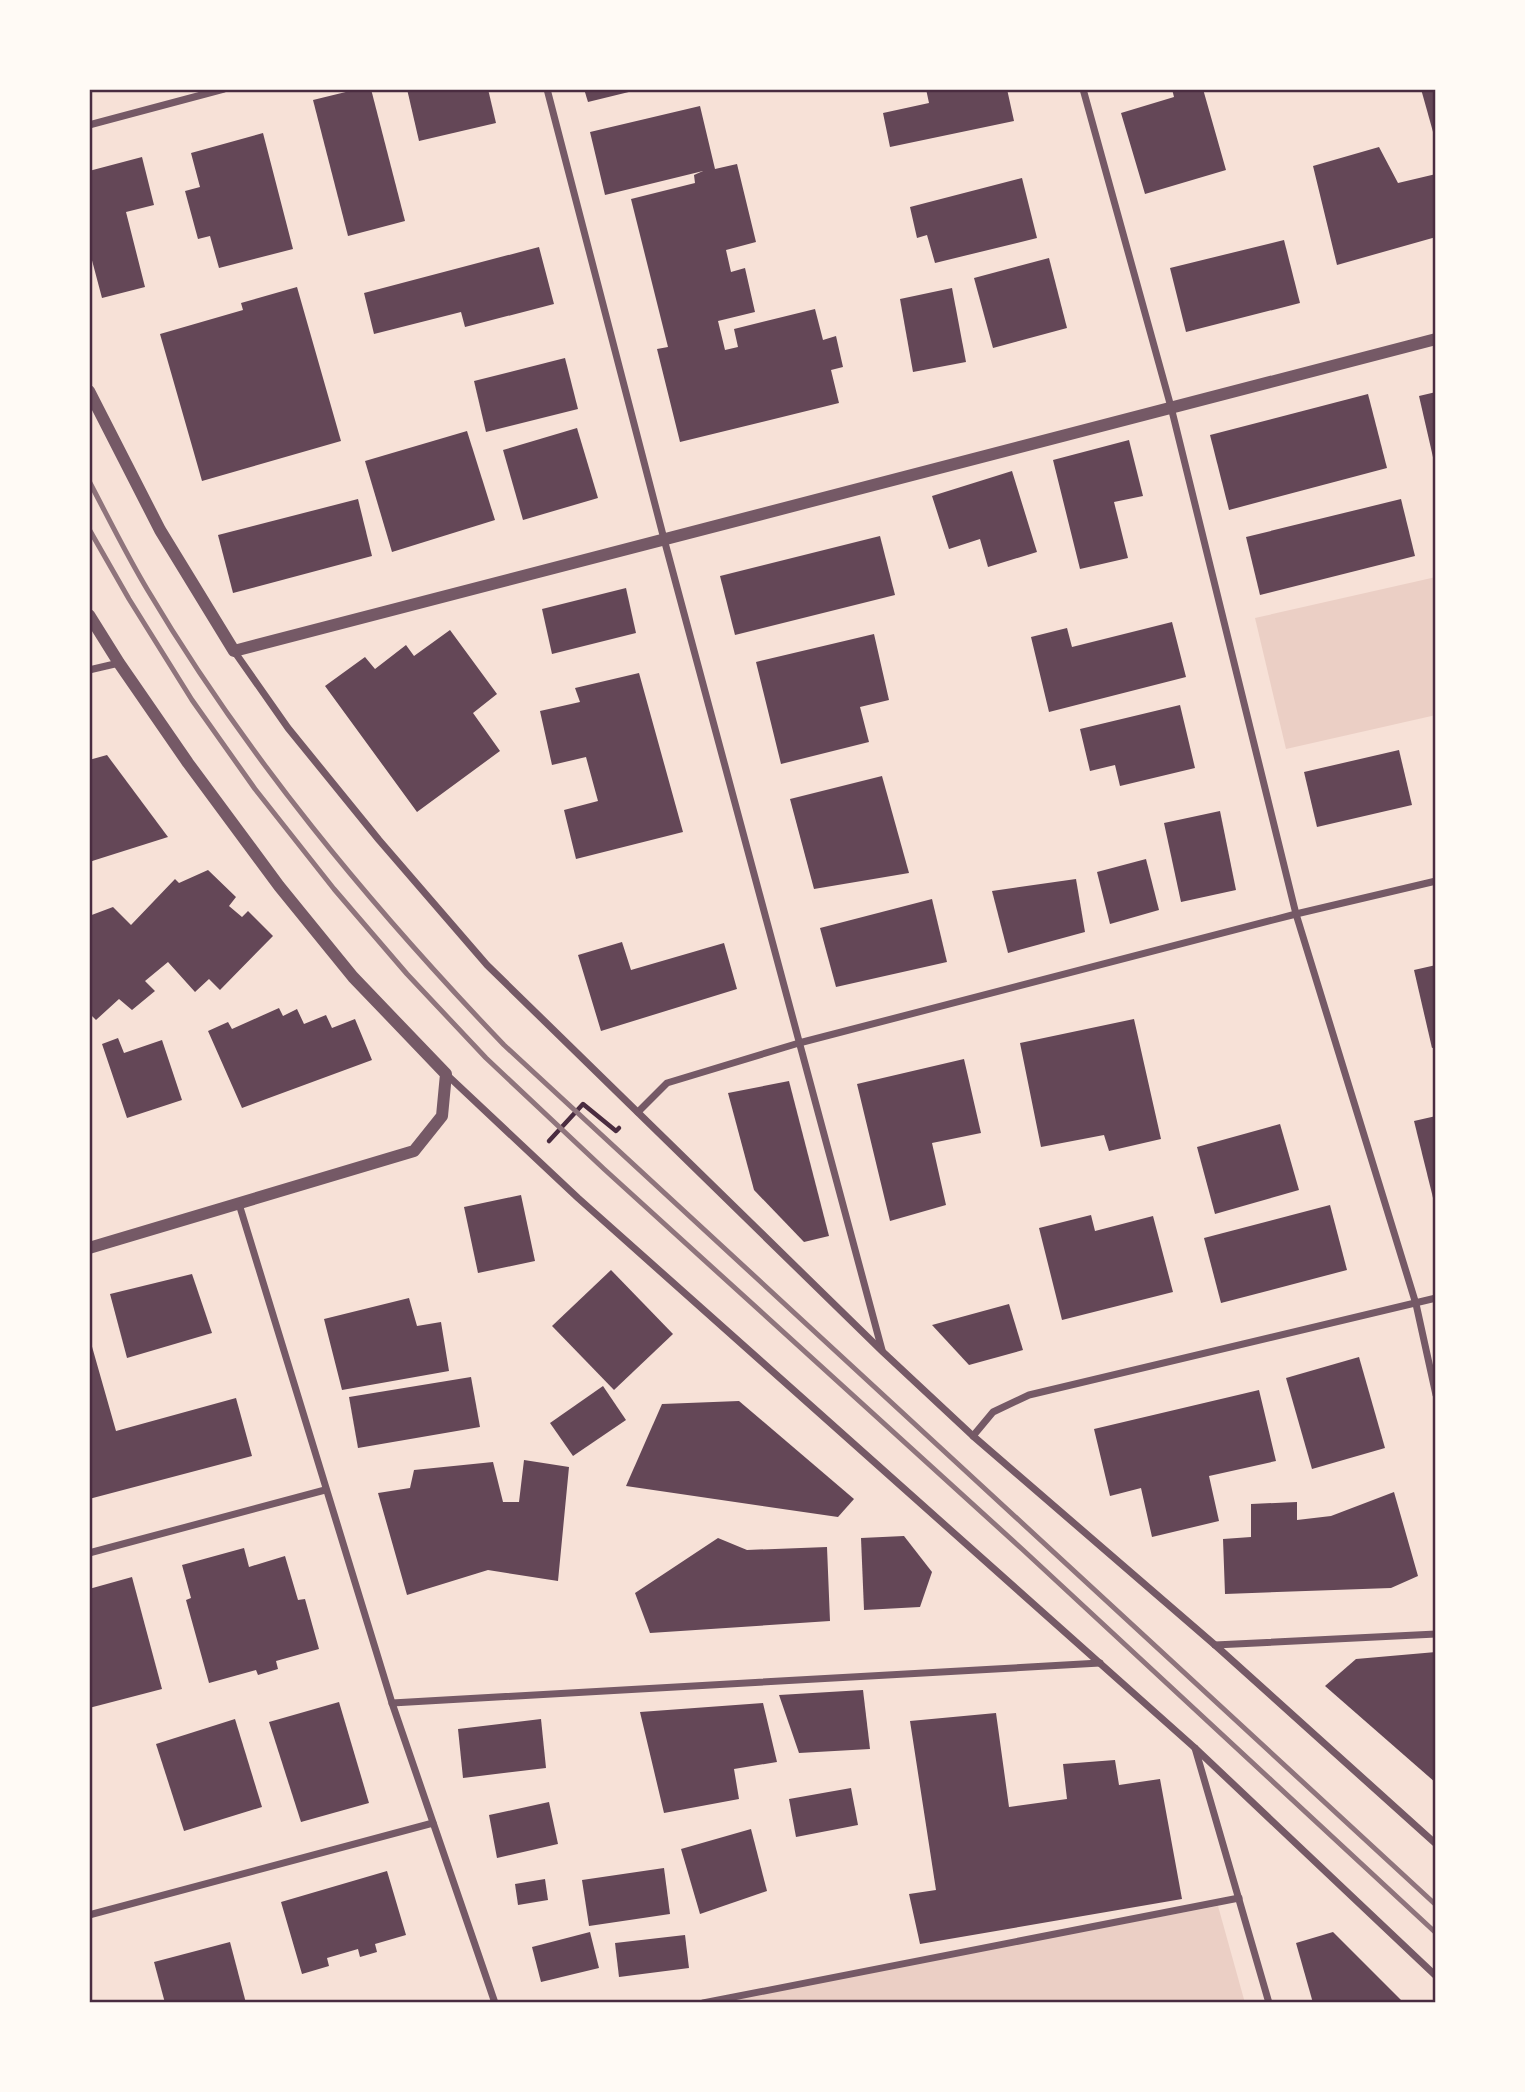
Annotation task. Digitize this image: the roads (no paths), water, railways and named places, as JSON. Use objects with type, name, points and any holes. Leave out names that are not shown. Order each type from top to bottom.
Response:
[{"type":"street","points":[[89,125],[224,89]]},
{"type":"street","points":[[547,89],[664,539],[883,1352]]},
{"type":"street","points":[[1083,89],[1171,407],[1296,914],[1416,1304],[1436,1395]]},
{"type":"street","points":[[234,651],[1436,339]]},
{"type":"street","points":[[89,391],[160,530],[234,651],[288,728],[379,840],[478,955],[883,1352],[973,1436],[1215,1645],[1436,1844]]},
{"type":"street","points":[[89,615],[188,764],[279,886],[353,977],[446,1074],[578,1198],[1195,1748],[1436,1976]]},
{"type":"street","points":[[89,670],[119,663]]},
{"type":"street","points":[[638,1112],[667,1083],[799,1044],[1296,914],[1436,881]]},
{"type":"street","points":[[89,1248],[414,1151],[442,1116],[446,1074]]},
{"type":"street","points":[[239,1204],[324,1490],[392,1703],[495,2003]]},
{"type":"street","points":[[973,1436],[993,1412],[1029,1395],[1436,1298]]},
{"type":"street","points":[[89,1553],[324,1490]]},
{"type":"street","points":[[1215,1645],[1436,1634]]},
{"type":"street","points":[[392,1703],[1100,1663]]},
{"type":"street","points":[[1195,1748],[1269,2003]]},
{"type":"street","points":[[89,1914],[433,1824]]},
{"type":"street","points":[[703,2003],[1239,1898]]},
{"type":"railway","points":[[89,481],[139,576],[185,651],[268,770],[358,883],[504,1045],[1436,1905]]},
{"type":"railway","points":[[89,529],[192,700],[255,789],[334,889],[407,974],[486,1058],[1436,1933]]}]
